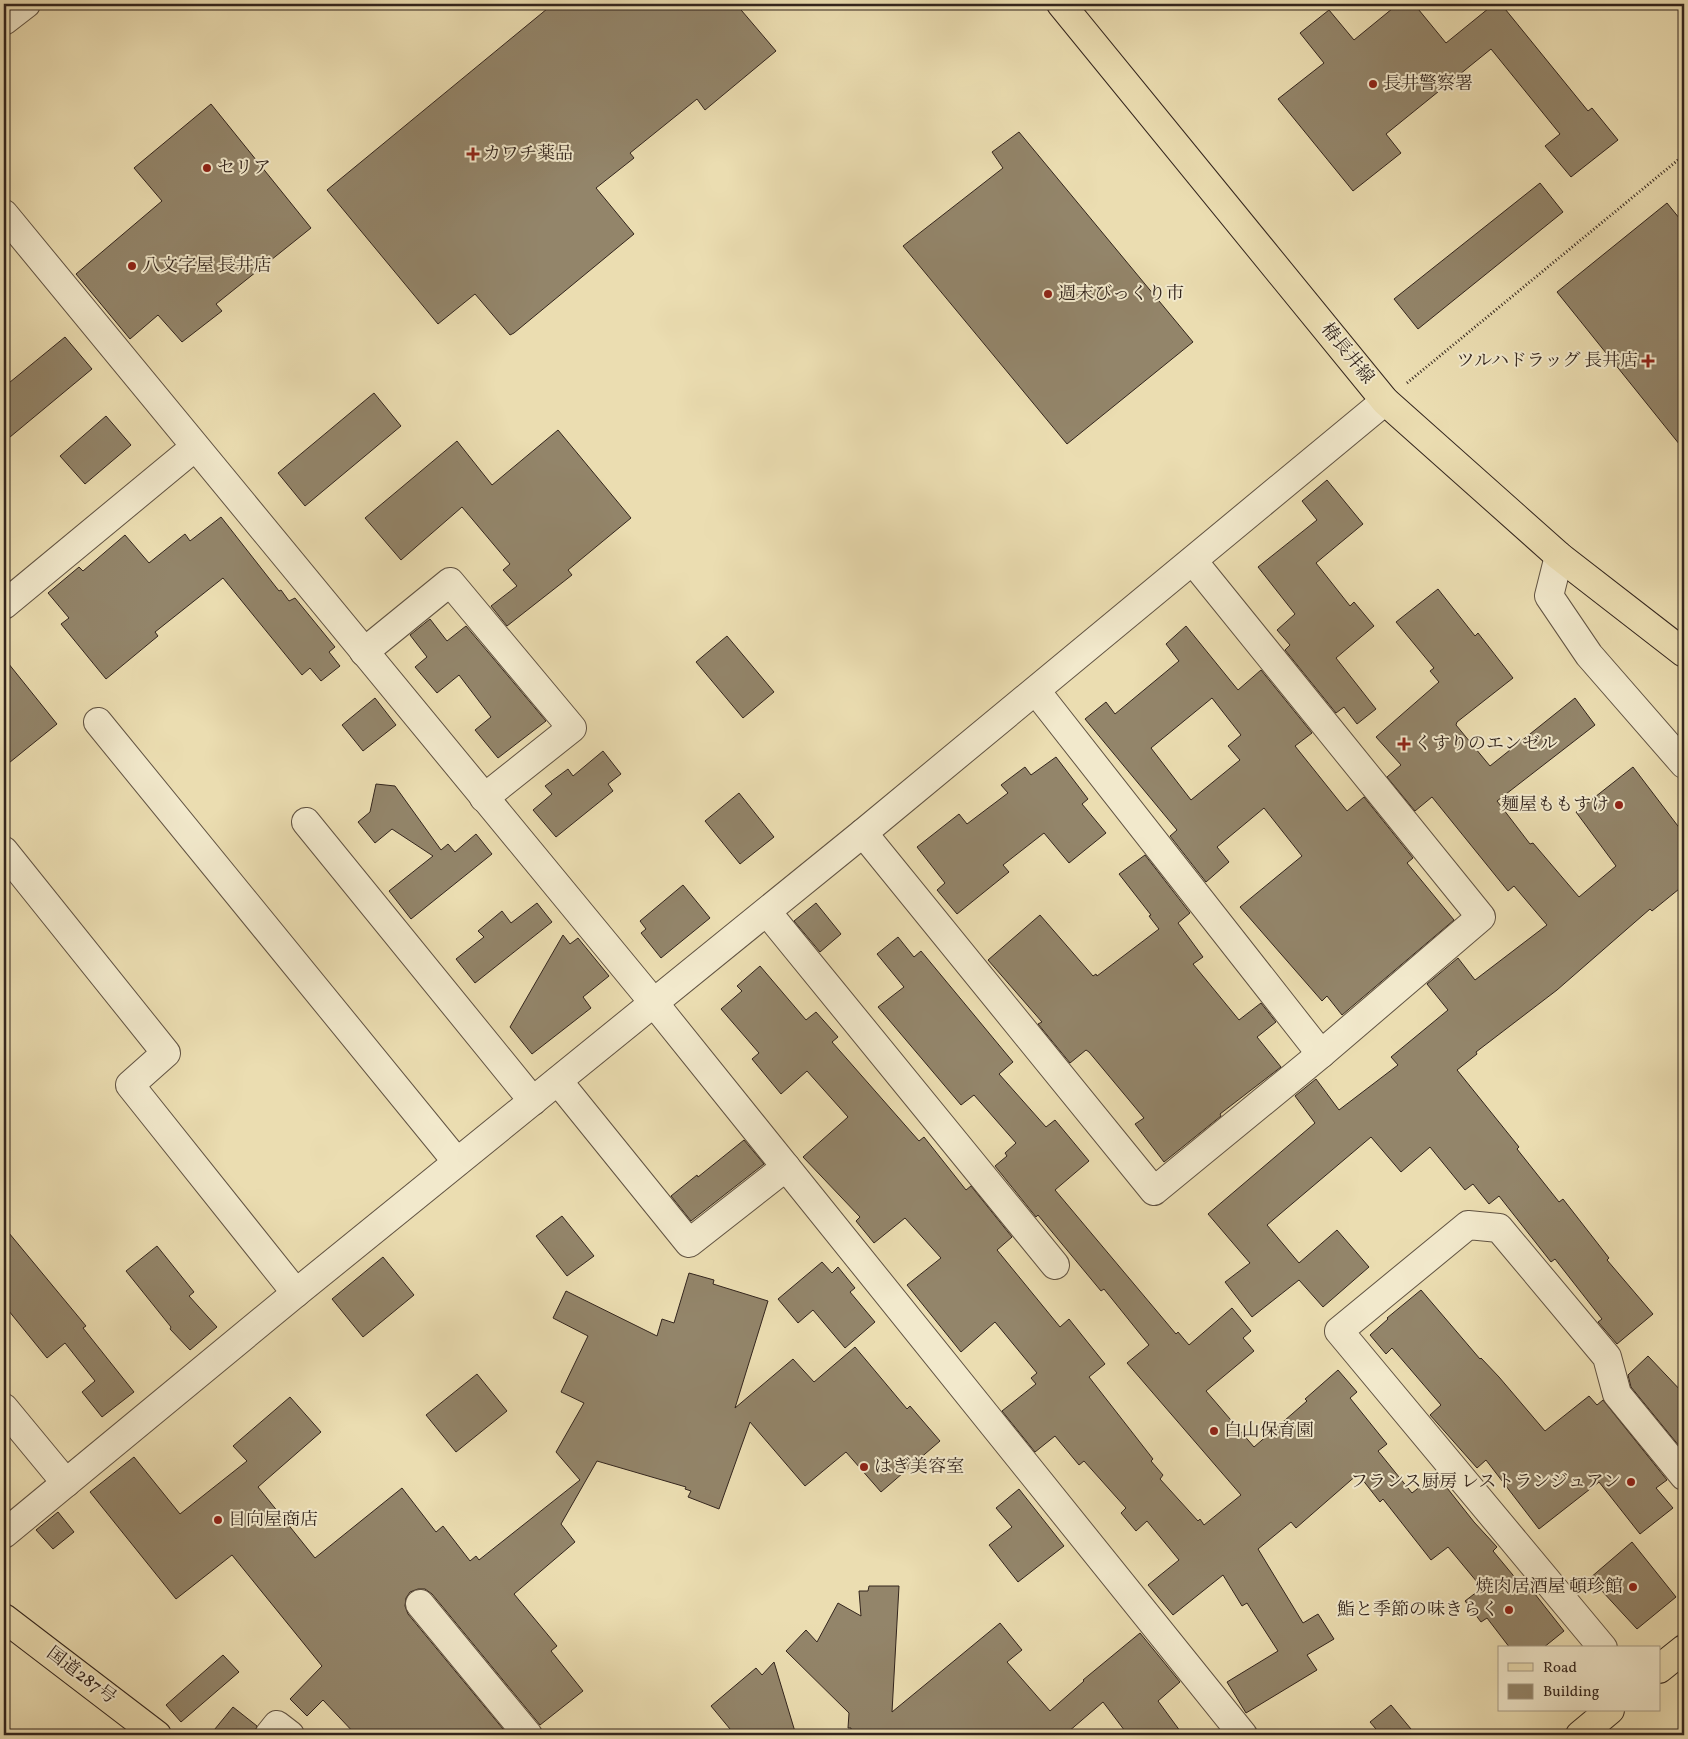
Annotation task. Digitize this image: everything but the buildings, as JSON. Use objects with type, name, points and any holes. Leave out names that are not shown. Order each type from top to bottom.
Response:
[{"type":"main road","name":"椿長井線","points":[[1061,4],[1385,400],[1559,556],[1684,653]]},
{"type":"main road","name":"国道287号","points":[[4,1618],[157,1735]]},
{"type":"main road","points":[[1660,1668],[1684,1649]]},
{"type":"main road","points":[[1580,1735],[1608,1712]]},
{"type":"street","points":[[4,22],[26,4]]},
{"type":"street","points":[[4,214],[654,1003],[1243,1735]]},
{"type":"street","points":[[4,1534],[296,1292],[767,912],[1385,400]]},
{"type":"street","points":[[4,605],[195,447]]},
{"type":"street","points":[[1559,556],[1549,596],[1589,655],[1684,764]]},
{"type":"street","points":[[863,833],[1154,1191],[1321,1054],[1481,917],[1193,561]]},
{"type":"street","points":[[364,652],[450,582],[572,728],[484,798]]},
{"type":"street","points":[[1036,691],[1321,1054]]},
{"type":"street","points":[[98,722],[458,1162]]},
{"type":"street","points":[[306,822],[533,1101]]},
{"type":"street","points":[[4,851],[166,1053],[130,1085],[296,1292]]},
{"type":"street","points":[[767,912],[1055,1264]]},
{"type":"street","points":[[558,1081],[689,1243],[786,1167]]},
{"type":"street","points":[[1601,1646],[1339,1331],[1468,1225],[1498,1228],[1607,1357],[1617,1394],[1684,1476]]},
{"type":"street","points":[[4,1408],[66,1483]]},
{"type":"street","points":[[420,1604],[528,1735]]},
{"type":"street","points":[[269,1735],[277,1725],[290,1735]]},
{"type":"path","points":[[1385,400],[1684,154]]},
{"type":"place","name":"長井警察署","points":[[1373,84]]},
{"type":"place","name":"カワチ薬品","points":[[473,154]]},
{"type":"place","name":"セリア","points":[[207,168]]},
{"type":"place","name":"八文字屋 長井店","points":[[132,266]]},
{"type":"place","name":"週末びっくり市","points":[[1048,294]]},
{"type":"place","name":"ツルハドラッグ 長井店","points":[[1648,361]]},
{"type":"place","name":"くすりのエンゼル","points":[[1404,744]]},
{"type":"place","name":"麺屋ももすけ","points":[[1619,805]]},
{"type":"place","name":"白山保育園","points":[[1214,1431]]},
{"type":"place","name":"はぎ美容室","points":[[864,1467]]},
{"type":"place","name":"フランス厨房 レストランジュアン","points":[[1631,1482]]},
{"type":"place","name":"日向屋商店","points":[[218,1520]]},
{"type":"place","name":"焼肉居酒屋 頓珍館","points":[[1633,1587]]},
{"type":"place","name":"鮨と季節の味きらく","points":[[1509,1610]]}]
